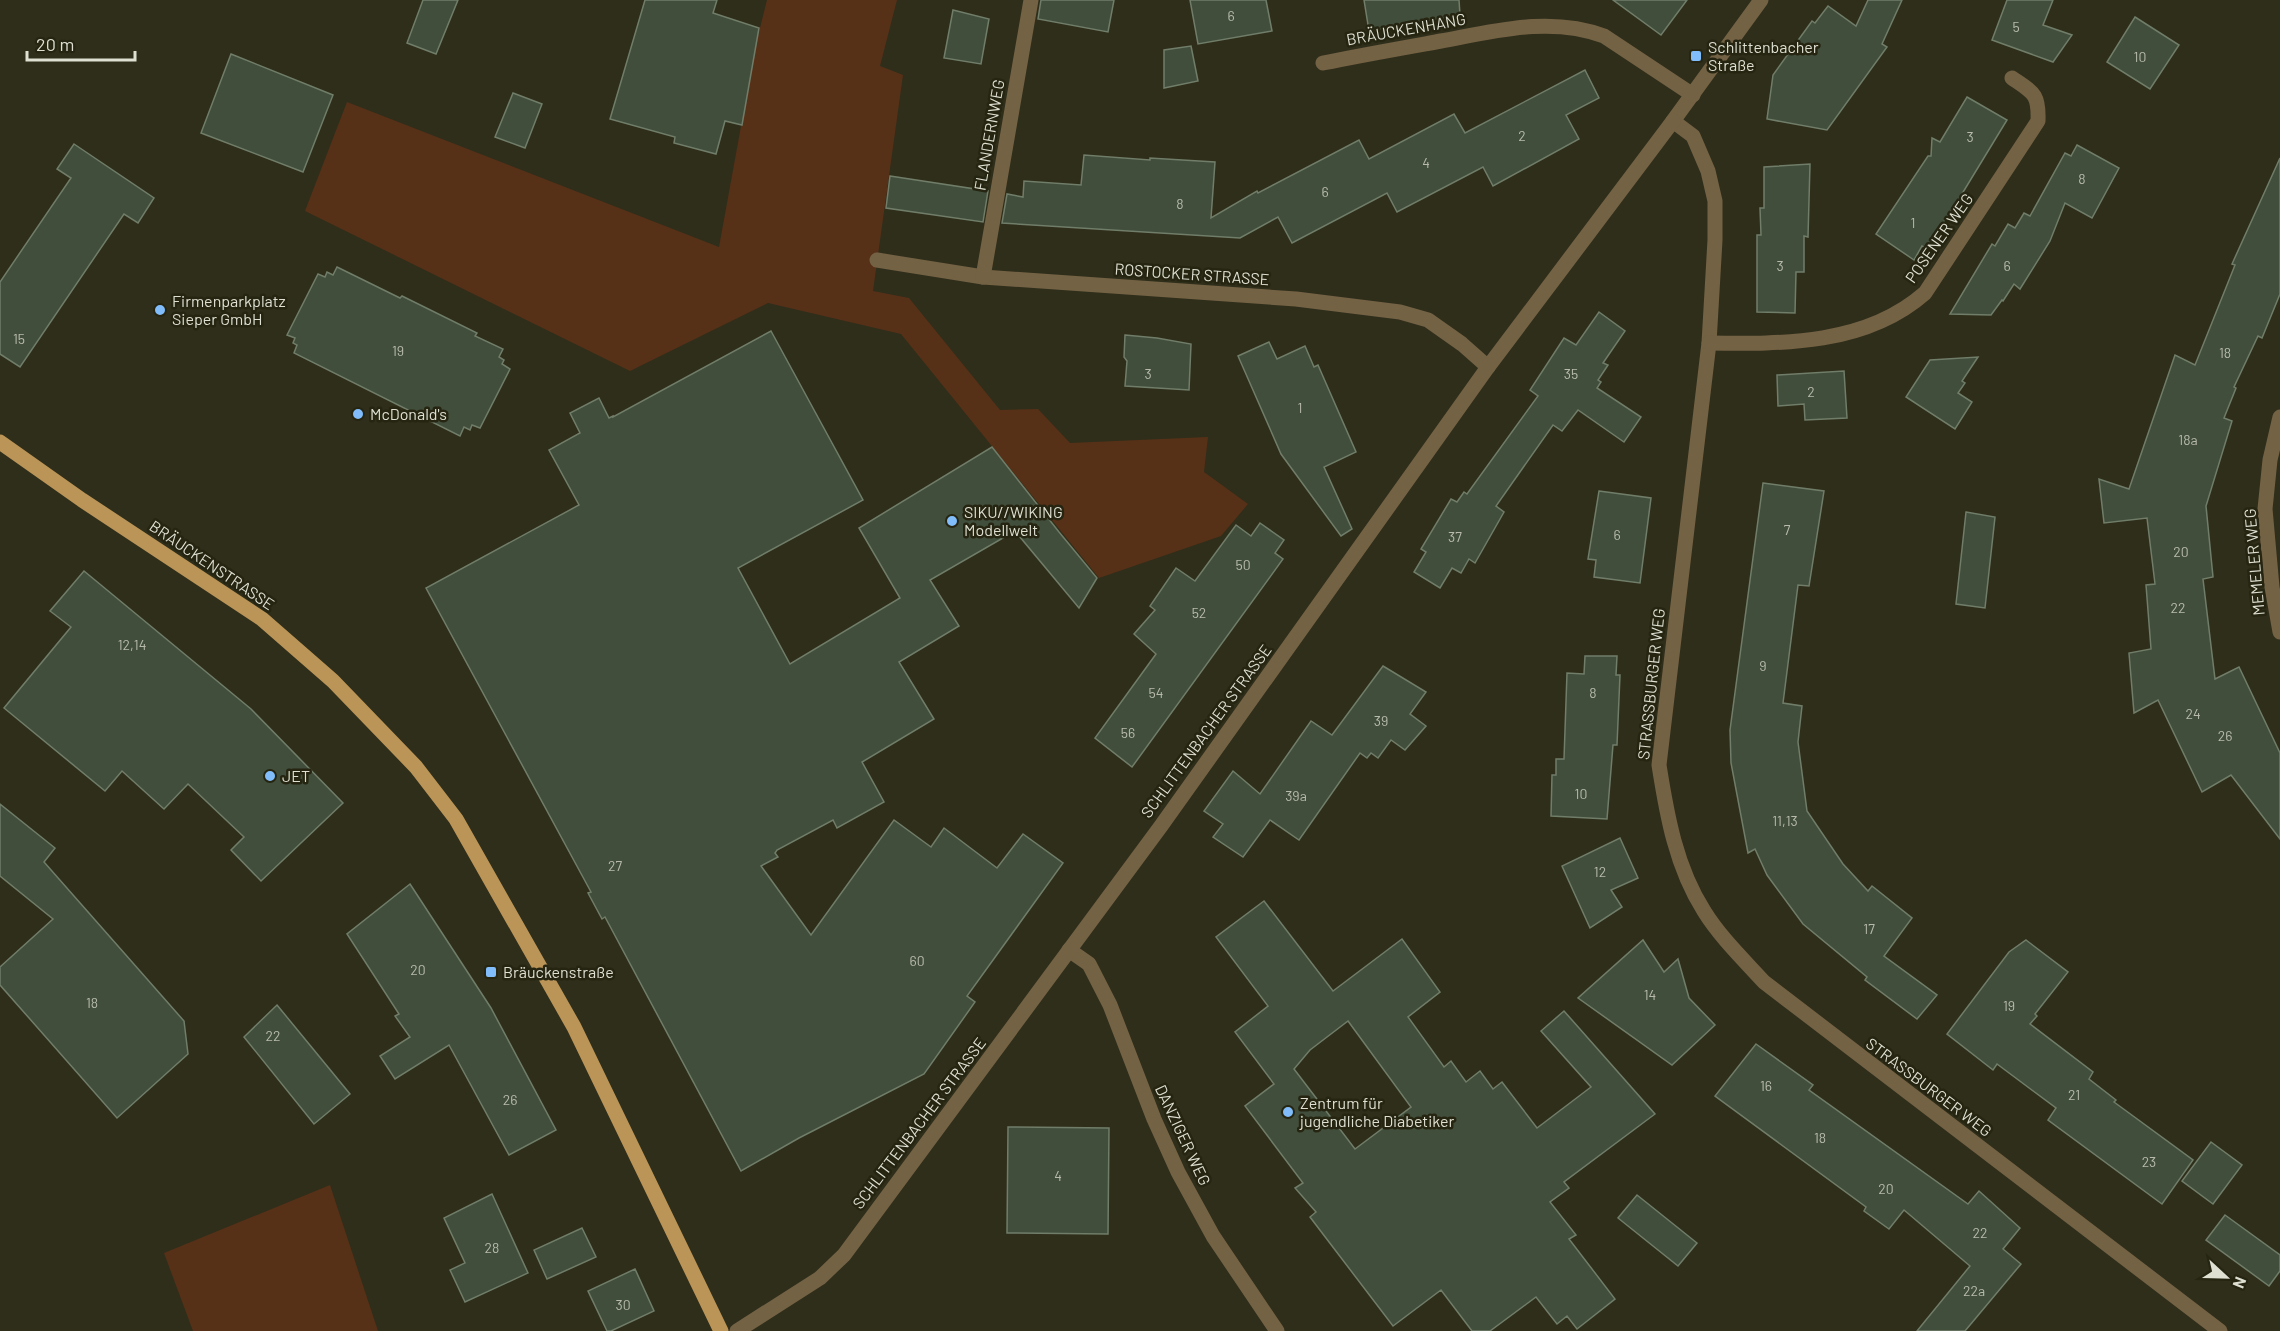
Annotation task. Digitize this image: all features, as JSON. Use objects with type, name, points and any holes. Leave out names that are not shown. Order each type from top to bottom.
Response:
[{"type":"main road","name":"BRÄUCKENSTRASSE","points":[[0,442],[82,500],[262,619],[333,681],[416,766],[456,819],[574,1027],[721,1331]]},
{"type":"street","name":"FLANDERNWEG","points":[[983,277],[1030,0]]},
{"type":"street","points":[[1673,121],[1761,0]]},
{"type":"street","name":"BRÄUCKENHANG","points":[[1323,63],[1516,27],[1559,26],[1590,31],[1604,36],[1693,95]]},
{"type":"street","name":"POSENER WEG","points":[[1709,343],[1749,344],[1833,337],[1879,324],[1909,308],[1925,293],[1944,266],[2038,121],[2038,100],[2034,93],[2012,78]]},
{"type":"street","name":"STRASSBURGER WEG","points":[[1673,121],[1693,136],[1708,171],[1715,201],[1709,343],[1659,765],[1669,826],[1680,862],[1704,911],[1764,982],[2220,1331]]},
{"type":"street","name":"SCHLITTENBACHER STRASSE","points":[[737,1331],[820,1278],[844,1255],[1168,816],[1488,367],[1673,121]]},
{"type":"street","name":"ROSTOCKER STRASSE","points":[[876,260],[983,277],[1296,299],[1400,312],[1428,320],[1462,344],[1488,367]]},
{"type":"street","name":"MEMELER WEG","points":[[2280,417],[2270,460],[2265,509],[2272,586],[2280,632]]},
{"type":"street","name":"DANZIGER WEG","points":[[1069,950],[1089,964],[1110,1005],[1154,1119],[1178,1172],[1213,1236],[1277,1331]]},
{"type":"shaded area","points":[[767,0],[897,0],[880,66],[903,75],[873,291],[909,298],[1000,410],[1038,409],[1070,443],[1208,437],[1204,472],[1248,504],[1221,536],[1099,578],[901,334],[768,303],[630,371],[305,211],[347,102],[719,247],[756,44]]},
{"type":"shaded area","points":[[330,1185],[378,1331],[193,1331],[164,1253]]},
{"type":"building","points":[[423,0],[458,0],[436,54],[407,43]]},
{"type":"building","points":[[645,0],[717,0],[713,13],[759,28],[742,125],[725,121],[716,154],[674,143],[675,137],[610,119]]},
{"type":"building","points":[[1041,0],[1114,0],[1108,32],[1038,19]]},
{"type":"building","points":[[1190,0],[1266,0],[1272,31],[1198,44]]},
{"type":"building","points":[[1364,0],[1459,0],[1460,15],[1369,31]]},
{"type":"building","points":[[1613,0],[1687,0],[1661,35]]},
{"type":"building","points":[[1868,0],[1902,0],[1882,44],[1887,47],[1827,130],[1767,119],[1773,75],[1812,21],[1815,23],[1828,6],[1856,26]]},
{"type":"building","points":[[2007,0],[2053,0],[2043,25],[2072,35],[2053,62],[1992,40]]},
{"type":"building","points":[[953,10],[989,19],[981,64],[944,58]]},
{"type":"building","points":[[2135,17],[2179,45],[2150,89],[2107,62]]},
{"type":"building","points":[[1191,46],[1198,81],[1164,88],[1164,50]]},
{"type":"building","points":[[231,54],[333,95],[303,172],[201,133]]},
{"type":"building","points":[[1585,70],[1599,98],[1566,115],[1579,139],[1493,186],[1483,167],[1397,212],[1387,193],[1292,243],[1278,217],[1240,238],[1002,223],[1007,194],[1023,197],[1024,181],[1081,185],[1084,155],[1215,162],[1211,218],[1257,191],[1258,193],[1359,140],[1369,159],[1454,114],[1465,133]]},
{"type":"building","points":[[513,93],[542,104],[525,148],[495,137]]},
{"type":"building","points":[[1967,97],[2007,120],[1954,207],[1926,248],[1922,246],[1914,260],[1876,234],[1928,156],[1931,156],[1932,138],[1940,142]]},
{"type":"building","points":[[74,144],[154,198],[138,223],[124,214],[20,367],[0,354],[0,282],[71,178],[57,169]]},
{"type":"building","points":[[2077,145],[2119,168],[2092,218],[2065,203],[2050,241],[2020,289],[2014,284],[1991,315],[1950,314],[1992,244],[1995,246],[2008,224],[2015,228],[2024,213],[2030,216],[2065,153],[2071,156]]},
{"type":"building","points":[[2280,158],[2280,294],[2262,338],[2258,336],[2234,387],[2236,388],[2224,418],[2232,421],[2206,506],[2213,577],[2203,579],[2215,679],[2239,667],[2280,753],[2280,839],[2231,775],[2202,792],[2158,700],[2134,713],[2129,653],[2151,649],[2146,585],[2155,584],[2147,518],[2104,523],[2099,479],[2129,489],[2175,355],[2195,365],[2235,265],[2232,264]]},
{"type":"building","points":[[1810,164],[1808,237],[1804,236],[1804,272],[1796,272],[1795,313],[1757,312],[1757,235],[1761,235],[1760,208],[1764,208],[1764,167]]},
{"type":"building","points":[[890,176],[988,191],[983,222],[886,208]]},
{"type":"building","points":[[337,267],[477,333],[475,336],[503,349],[499,357],[504,360],[502,364],[510,369],[480,428],[472,425],[470,430],[464,427],[460,436],[294,353],[297,345],[293,343],[295,338],[287,335],[318,274],[325,277],[327,272],[333,275]]},
{"type":"building","points":[[1599,312],[1625,331],[1603,363],[1608,365],[1598,380],[1601,382],[1597,388],[1641,417],[1624,442],[1578,410],[1562,431],[1553,425],[1496,506],[1504,512],[1475,563],[1469,559],[1461,573],[1452,568],[1440,588],[1414,572],[1426,552],[1421,549],[1451,499],[1457,502],[1464,492],[1467,494],[1538,396],[1530,390],[1564,338],[1576,345]]},
{"type":"building","points":[[771,331],[863,500],[738,568],[790,664],[900,598],[859,528],[992,447],[1097,578],[1079,608],[1015,531],[930,580],[959,626],[899,662],[934,719],[862,762],[884,802],[837,828],[833,820],[777,850],[775,853],[778,857],[761,866],[811,935],[894,820],[931,847],[944,828],[997,868],[1023,834],[1063,863],[967,996],[975,1002],[924,1074],[799,1138],[741,1171],[605,917],[602,919],[588,893],[591,892],[426,588],[579,505],[549,450],[580,433],[570,413],[599,398],[609,418],[613,417]]},
{"type":"building","points":[[1125,335],[1191,344],[1189,390],[1125,386],[1127,361],[1124,357]]},
{"type":"building","points":[[1269,342],[1277,359],[1305,346],[1314,367],[1318,365],[1356,452],[1324,467],[1352,529],[1341,536],[1281,454],[1238,356]]},
{"type":"building","points":[[1978,357],[1962,381],[1965,383],[1958,393],[1972,402],[1955,429],[1906,397],[1930,360]]},
{"type":"building","points":[[1844,371],[1847,418],[1805,420],[1804,404],[1778,406],[1777,375]]},
{"type":"building","points":[[1763,483],[1824,491],[1809,586],[1798,585],[1783,703],[1802,706],[1798,742],[1807,811],[1843,864],[1868,891],[1872,886],[1912,918],[1884,956],[1937,995],[1917,1019],[1865,980],[1867,977],[1803,924],[1767,875],[1755,849],[1748,853],[1731,763],[1730,730]]},
{"type":"building","points":[[1599,491],[1651,498],[1640,583],[1594,577],[1596,560],[1588,559]]},
{"type":"building","points":[[1966,512],[1995,517],[1985,608],[1956,604]]},
{"type":"building","points":[[1260,523],[1284,540],[1275,553],[1283,559],[1132,767],[1095,738],[1156,654],[1134,634],[1155,610],[1150,606],[1176,568],[1195,581],[1236,525],[1251,536]]},
{"type":"building","points":[[84,571],[251,709],[343,803],[261,881],[231,850],[244,837],[188,784],[164,809],[122,771],[105,791],[4,708],[71,627],[50,611]]},
{"type":"building","points":[[1585,656],[1617,656],[1616,675],[1620,675],[1617,745],[1613,745],[1607,819],[1551,816],[1552,775],[1556,775],[1556,759],[1564,759],[1567,673],[1584,674]]},
{"type":"building","points":[[1383,666],[1426,692],[1410,714],[1426,726],[1405,750],[1391,740],[1378,758],[1371,753],[1367,758],[1360,753],[1299,840],[1270,820],[1243,857],[1213,837],[1223,824],[1204,811],[1233,771],[1260,794],[1311,721],[1332,735]]},
{"type":"building","points":[[0,804],[55,848],[44,862],[184,1021],[188,1054],[117,1118],[0,985],[0,967],[53,919],[0,876]]},
{"type":"building","points":[[1620,838],[1638,878],[1611,890],[1622,907],[1590,928],[1562,866]]},
{"type":"building","points":[[410,884],[491,1008],[556,1130],[509,1155],[449,1045],[395,1079],[380,1056],[410,1037],[395,1016],[399,1014],[347,934]]},
{"type":"building","name":"Zentrum für jugendliche Diabetiker","points":[[1264,901],[1333,991],[1402,939],[1440,992],[1408,1017],[1444,1067],[1451,1061],[1466,1082],[1480,1071],[1493,1089],[1502,1082],[1537,1128],[1591,1087],[1541,1031],[1564,1011],[1655,1114],[1564,1182],[1569,1188],[1550,1202],[1576,1235],[1569,1239],[1615,1299],[1577,1329],[1567,1316],[1557,1324],[1536,1297],[1490,1331],[1472,1331],[1441,1290],[1393,1326],[1310,1217],[1316,1212],[1295,1188],[1303,1183],[1245,1106],[1274,1084],[1235,1032],[1268,1006],[1216,937]],"holes":[[[1348,1021],[1411,1107],[1355,1149],[1294,1069],[1310,1050]]]},
{"type":"building","points":[[1643,940],[1664,972],[1678,959],[1689,998],[1715,1025],[1672,1065],[1578,998]]},
{"type":"building","points":[[2026,940],[2068,972],[2035,1014],[2037,1016],[2030,1024],[2093,1072],[2089,1079],[2116,1100],[2114,1102],[2193,1160],[2162,1204],[2048,1120],[2056,1108],[1997,1064],[1993,1070],[1947,1034],[2009,952]]},
{"type":"building","points":[[277,1005],[350,1094],[314,1124],[244,1037]]},
{"type":"building","points":[[1756,1044],[1813,1085],[1809,1090],[1968,1204],[1979,1191],[2020,1228],[2003,1249],[2021,1264],[1965,1331],[1917,1331],[1970,1266],[1904,1210],[1889,1229],[1864,1211],[1866,1207],[1715,1096]]},
{"type":"building","points":[[1008,1127],[1109,1128],[1108,1234],[1007,1233]]},
{"type":"building","points":[[2211,1142],[2242,1165],[2213,1204],[2182,1181]]},
{"type":"building","points":[[492,1194],[528,1273],[465,1302],[450,1270],[465,1263],[444,1218]]},
{"type":"building","points":[[1637,1195],[1697,1243],[1678,1266],[1618,1218]]},
{"type":"building","points":[[2225,1215],[2280,1255],[2280,1271],[2269,1286],[2206,1240]]},
{"type":"building","points":[[582,1228],[596,1257],[547,1279],[534,1250]]},
{"type":"building","points":[[635,1269],[654,1311],[607,1331],[588,1291]]},
{"type":"place","name":"Schlittenbacher Straße","points":[[1696,56]]},
{"type":"place","name":"Firmenparkplatz Sieper GmbH","points":[[160,310]]},
{"type":"place","name":"McDonald's","points":[[358,414]]},
{"type":"place","name":"SIKU//WIKING Modellwelt","points":[[952,521]]},
{"type":"place","name":"JET","points":[[270,776]]},
{"type":"place","name":"Bräuckenstraße","points":[[491,972]]},
{"type":"place","name":"Zentrum für jugendliche Diabetiker","points":[[1288,1112]]}]
